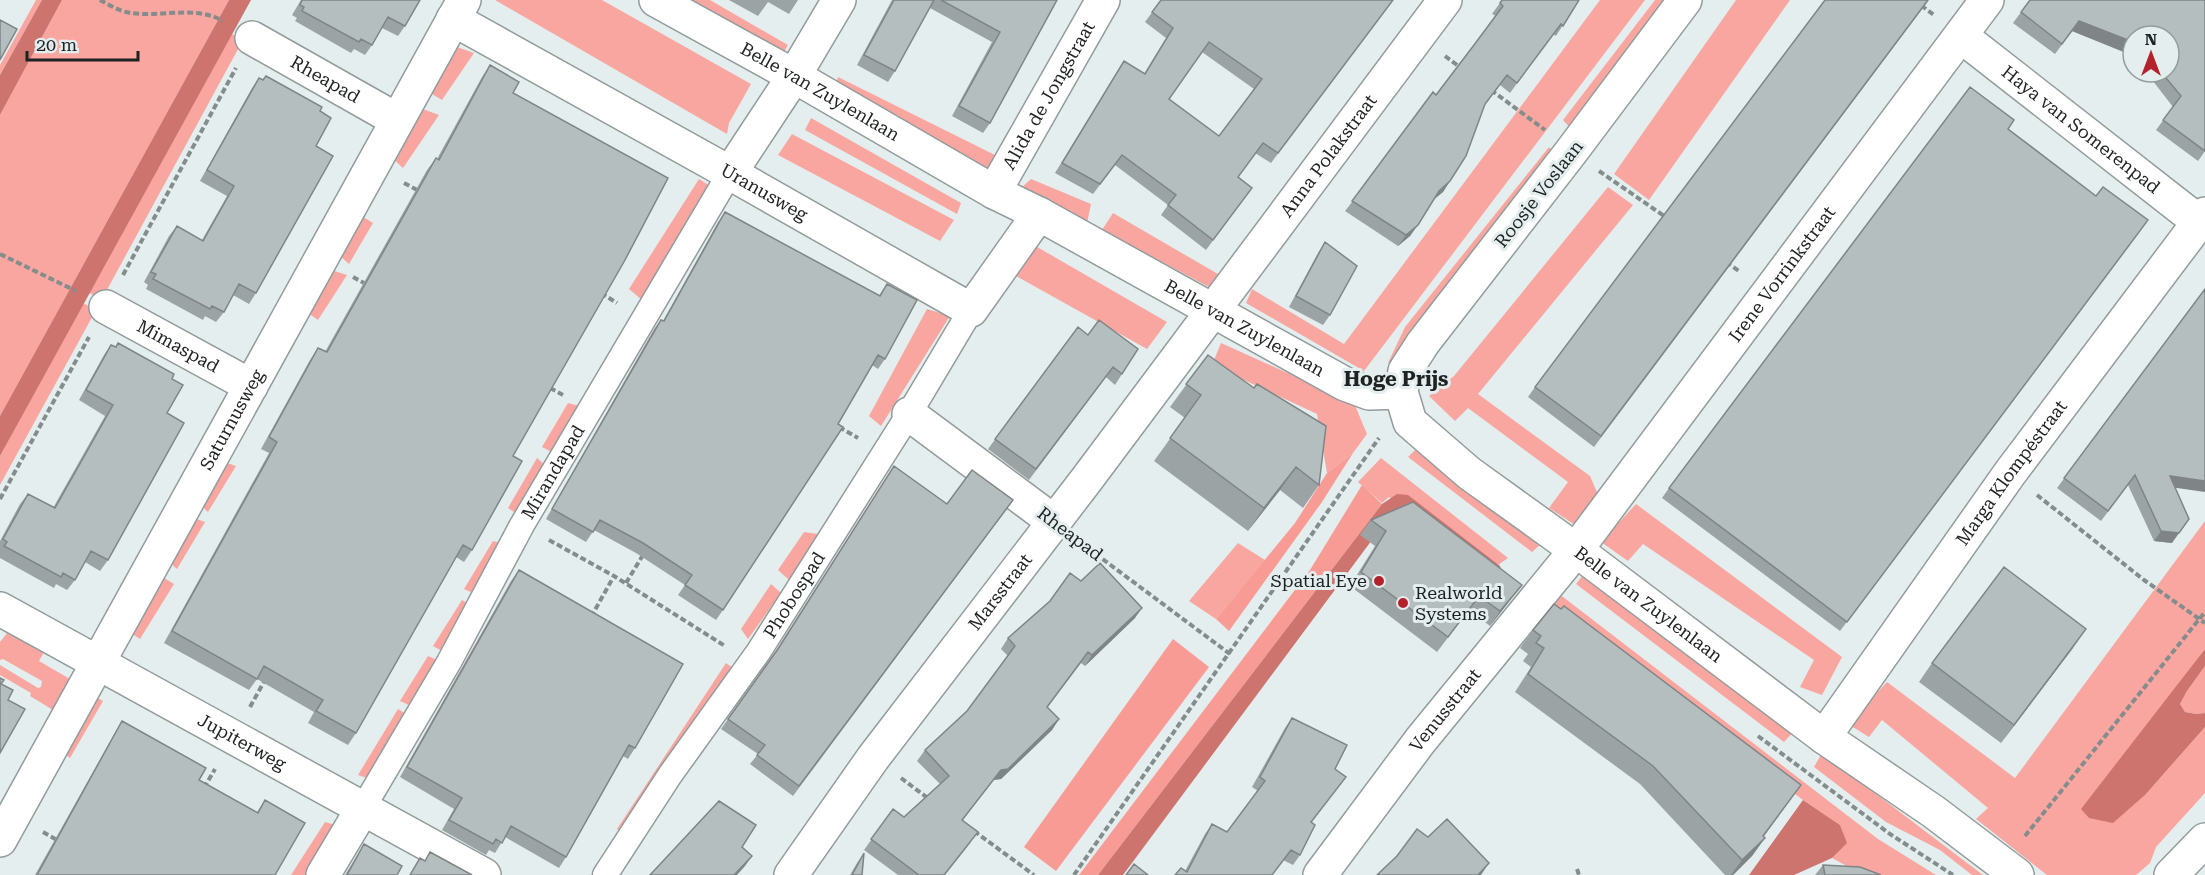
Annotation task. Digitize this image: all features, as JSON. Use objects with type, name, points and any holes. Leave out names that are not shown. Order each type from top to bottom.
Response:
[{"type":"street","name":"Belle van Zuylenlaan","points":[[656,0],[794,76],[994,192],[1039,214],[1345,384],[1369,393],[1401,392],[1410,422],[1469,473],[1576,550],[1824,736],[1934,812],[2008,868]]},
{"type":"street","name":"Mirandapad","points":[[323,875],[449,662],[522,525],[730,173],[794,76],[839,0]]},
{"type":"street","name":"Alida de Jongstraat","points":[[994,192],[1103,0]]},
{"type":"street","name":"Anna Polakstraat","points":[[1213,311],[1445,0]]},
{"type":"street","name":"Roosje Voslaan","points":[[1401,392],[1405,371],[1423,343],[1685,0]]},
{"type":"street","name":"Irene Vorrinkstraat","points":[[1576,550],[1987,0]]},
{"type":"street","name":"Saturnusweg","points":[[0,840],[459,10]]},
{"type":"street","name":"Uranusweg","points":[[459,10],[730,173],[971,310]]},
{"type":"street","name":"Haya van Somerenpad","points":[[1961,36],[2202,218]]},
{"type":"street","name":"Rheapad","points":[[252,38],[397,120]]},
{"type":"street","points":[[971,310],[1039,214]]},
{"type":"street","name":"Marga Klompéstraat","points":[[1824,736],[2010,473],[2202,218]]},
{"type":"street","name":"Mimaspad","points":[[106,307],[251,386]]},
{"type":"street","name":"Phobospad","points":[[605,875],[670,776],[759,651],[909,414],[971,310]]},
{"type":"street","name":"Marsstraat","points":[[791,875],[873,758],[1213,311]]},
{"type":"street","name":"Rheapad","points":[[909,414],[1053,521]]},
{"type":"street","name":"Venusstraat","points":[[1320,875],[1420,741],[1576,550]]},
{"type":"street","name":"Jupiterweg","points":[[0,609],[484,875]]},
{"type":"street","points":[[2171,875],[2205,840]]},
{"type":"path","points":[[100,0],[124,12],[157,15],[198,12],[218,18]]},
{"type":"path","points":[[1418,36],[1464,70]]},
{"type":"path","points":[[0,499],[252,38]]},
{"type":"path","points":[[1482,83],[1571,152]]},
{"type":"path","points":[[1615,183],[1675,224]]},
{"type":"path","points":[[0,254],[63,284]]},
{"type":"path","points":[[1722,258],[1768,293]]},
{"type":"path","points":[[1074,875],[1380,437]]},
{"type":"path","points":[[2010,473],[2144,580],[2205,623]]},
{"type":"path","name":"Rheapad","points":[[1053,521],[1230,654]]},
{"type":"path","points":[[626,583],[644,554]]},
{"type":"path","points":[[586,627],[614,576]]},
{"type":"path","points":[[2008,868],[2022,840],[2205,612]]},
{"type":"path","points":[[199,797],[268,676]]},
{"type":"path","points":[[55,839],[64,844]]},
{"type":"path","points":[[1003,852],[1033,874]]},
{"type":"path","points":[[1577,869],[1579,875]]},
{"type":"shaded area","points":[[36,0],[42,0],[0,75],[0,65]]},
{"type":"shaded area","points":[[42,0],[62,0],[0,115],[0,75]]},
{"type":"shaded area","points":[[62,0],[229,0],[0,416],[0,115]]},
{"type":"shaded area","points":[[229,0],[251,0],[0,456],[0,416]]},
{"type":"shaded area","points":[[495,0],[602,0],[751,84],[729,123],[727,134]]},
{"type":"shaded area","points":[[681,0],[710,0],[788,45],[781,57]]},
{"type":"shaded area","points":[[1600,0],[1645,0],[1364,371],[1246,303],[1252,289],[1344,344]]},
{"type":"shaded area","points":[[1655,0],[1671,0],[1573,131],[1563,120]]},
{"type":"shaded area","points":[[1736,0],[1790,0],[1649,200],[1614,174]]},
{"type":"shaded area","points":[[232,34],[243,40],[102,299],[89,293]]},
{"type":"shaded area","points":[[457,47],[474,53],[442,100],[427,91]]},
{"type":"shaded area","points":[[838,77],[999,157],[990,172],[835,87]]},
{"type":"shaded area","points":[[420,108],[439,115],[403,168],[391,157]]},
{"type":"shaded area","points":[[811,118],[961,203],[957,214],[805,130]]},
{"type":"shaded area","points":[[792,134],[954,220],[940,241],[778,155]]},
{"type":"shaded area","points":[[1549,147],[1558,159],[1400,361],[1388,363],[1405,327]]},
{"type":"shaded area","points":[[699,179],[710,186],[642,300],[629,289]]},
{"type":"shaded area","points":[[1031,179],[1091,204],[1087,223],[1021,188]]},
{"type":"shaded area","points":[[1608,187],[1633,205],[1478,394],[1590,476],[1599,497],[1575,525],[1549,508],[1568,482],[1468,408],[1455,421],[1429,396],[1454,376]]},
{"type":"shaded area","points":[[1113,213],[1218,274],[1209,287],[1102,230]]},
{"type":"shaded area","points":[[360,215],[373,223],[349,264],[337,253]]},
{"type":"shaded area","points":[[1032,244],[1167,322],[1147,349],[1014,275]]},
{"type":"shaded area","points":[[331,270],[347,275],[318,320],[305,311]]},
{"type":"shaded area","points":[[83,303],[96,310],[0,485],[0,456]]},
{"type":"shaded area","points":[[927,309],[950,316],[881,426],[869,416]]},
{"type":"shaded area","points":[[1221,343],[1354,403],[1367,434],[1353,453],[1327,473],[1317,414],[1212,365]]},
{"type":"shaded area","points":[[568,403],[579,406],[552,452],[542,447]]},
{"type":"shaded area","points":[[1417,448],[1543,542],[1532,552],[1408,457]]},
{"type":"shaded area","points":[[1353,453],[1322,502],[1229,631],[1216,619],[1295,523],[1327,473]]},
{"type":"shaded area","points":[[537,458],[545,465],[517,514],[508,508]]},
{"type":"shaded area","points":[[1381,458],[1508,558],[1498,565],[1389,497],[1382,503],[1358,482]]},
{"type":"shaded area","points":[[221,461],[236,466],[208,512],[197,502]]},
{"type":"shaded area","points":[[1362,485],[1382,504],[1098,875],[1079,875],[1310,570]]},
{"type":"shaded area","points":[[1397,494],[1408,495],[1501,569],[1392,513],[1123,875],[1098,875],[1382,504]]},
{"type":"shaded area","points":[[1636,504],[1842,657],[1822,695],[1800,687],[1814,660],[1643,544],[1628,561],[1601,542]]},
{"type":"shaded area","points":[[194,518],[205,522],[177,569],[168,561]]},
{"type":"shaded area","points":[[2205,521],[2205,649],[2178,685],[2146,794],[2205,727],[2205,793],[2156,847],[2150,863],[2136,875],[2047,875],[1976,819],[1988,808],[1882,720],[1869,737],[1848,724],[1887,682],[2015,778]]},
{"type":"shaded area","points":[[804,532],[818,534],[789,580],[778,570]]},
{"type":"shaded area","points":[[493,541],[501,543],[473,593],[464,589]]},
{"type":"shaded area","points":[[1238,543],[1265,560],[1216,619],[1189,601]]},
{"type":"shaded area","points":[[1586,571],[1795,730],[1784,742],[1576,584]]},
{"type":"shaded area","points":[[161,576],[174,584],[140,639],[128,631]]},
{"type":"shaded area","points":[[771,584],[781,593],[748,639],[741,629]]},
{"type":"shaded area","points":[[1554,590],[1878,839],[1936,875],[1863,875],[1832,858],[1846,843],[1840,825],[1803,800],[1545,604]]},
{"type":"shaded area","points":[[462,600],[469,604],[442,651],[433,646]]},
{"type":"shaded area","points":[[8,632],[44,652],[39,661],[70,679],[53,710],[30,696],[31,693],[0,675],[0,665],[38,688],[41,687],[42,681],[3,659],[0,660],[0,642]]},
{"type":"shaded area","points":[[1173,639],[1209,667],[1056,871],[1024,847]]},
{"type":"shaded area","points":[[2205,649],[2205,666],[2180,704],[2185,712],[2205,713],[2205,727],[2146,794],[2113,823],[2089,818],[2081,809]]},
{"type":"shaded area","points":[[428,656],[437,660],[409,705],[400,701]]},
{"type":"shaded area","points":[[726,663],[733,668],[626,835],[617,829]]},
{"type":"shaded area","points":[[2205,666],[2205,713],[2185,712],[2180,704]]},
{"type":"shaded area","points":[[93,695],[103,701],[70,758],[61,751]]},
{"type":"shaded area","points":[[398,709],[406,714],[370,779],[358,775]]},
{"type":"shaded area","points":[[1822,753],[1983,875],[1972,875],[1940,850],[1886,822],[1814,767]]},
{"type":"shaded area","points":[[1803,800],[1840,825],[1847,843],[1832,858],[1794,875],[1749,875]]},
{"type":"shaded area","points":[[325,822],[339,826],[308,875],[291,875]]},
{"type":"building","points":[[302,0],[420,0],[405,26],[388,17],[372,45],[361,39],[359,42],[302,11],[304,7],[300,5]]},
{"type":"building","points":[[894,0],[934,0],[895,71],[864,55]]},
{"type":"building","points":[[941,0],[1057,0],[990,123],[959,106],[1000,32]]},
{"type":"building","points":[[1161,0],[1393,0],[1278,153],[1263,143],[1238,177],[1252,188],[1213,240],[1168,205],[1176,195],[1122,155],[1100,184],[1062,163],[1124,61],[1145,74],[1173,28],[1152,12]],"holes":[[[1209,42],[1262,79],[1219,136],[1169,99]]]},
{"type":"building","points":[[1502,0],[1579,0],[1563,26],[1561,24],[1517,83],[1507,75],[1485,104],[1466,156],[1450,181],[1439,191],[1418,225],[1406,235],[1352,201],[1433,92],[1436,95],[1474,45],[1503,6],[1500,3]]},
{"type":"building","points":[[1825,0],[1928,0],[1601,436],[1535,387]]},
{"type":"building","points":[[2030,0],[2205,0],[2205,151],[2163,120],[2181,96],[2171,84],[2181,84],[2181,24],[2121,24],[2121,37],[2079,21],[2062,44],[2021,12]]},
{"type":"building","points":[[0,20],[17,29],[0,60]]},
{"type":"building","points":[[490,65],[519,82],[513,93],[668,178],[625,260],[513,456],[522,461],[472,550],[463,545],[356,733],[316,711],[323,700],[264,666],[257,679],[172,631],[277,442],[269,437],[318,348],[327,352],[436,158],[439,160]]},
{"type":"building","points":[[266,76],[322,107],[320,111],[331,118],[316,146],[333,156],[256,293],[239,284],[224,312],[212,306],[210,309],[153,279],[156,274],[151,272],[177,226],[203,241],[234,186],[207,170],[259,78],[263,80]]},
{"type":"building","points":[[1970,87],[2014,120],[2008,129],[2096,196],[2103,187],[2148,220],[1847,622],[1669,488]]},
{"type":"building","points":[[725,212],[880,296],[887,284],[917,300],[885,359],[878,355],[838,424],[843,427],[723,610],[685,585],[692,575],[643,543],[600,520],[593,532],[552,509],[661,320],[664,321]]},
{"type":"building","points":[[1325,242],[1357,266],[1330,315],[1296,296]]},
{"type":"building","points":[[2205,289],[2205,481],[2170,476],[2189,519],[2179,533],[2161,531],[2135,475],[2108,511],[2064,478]]},
{"type":"building","points":[[1099,320],[1138,349],[1122,374],[1113,367],[1036,469],[995,439],[1078,327],[1088,335]]},
{"type":"building","points":[[118,343],[174,374],[172,379],[183,385],[167,413],[184,423],[108,560],[91,551],[75,580],[63,573],[61,577],[4,546],[7,542],[3,539],[28,494],[55,508],[113,405],[86,390],[111,345],[116,347]]},
{"type":"building","points":[[1208,355],[1254,388],[1257,384],[1326,426],[1319,485],[1296,467],[1264,508],[1170,438],[1201,395],[1186,384]]},
{"type":"building","points":[[894,466],[947,504],[972,470],[1013,500],[799,786],[757,755],[765,745],[728,719],[778,649]]},
{"type":"building","points":[[1413,502],[1522,585],[1500,611],[1479,596],[1448,637],[1361,572],[1386,531],[1371,520]]},
{"type":"building","points":[[1100,563],[1142,608],[1092,655],[1088,652],[1047,707],[1059,719],[1008,769],[1001,770],[962,820],[978,832],[944,875],[919,875],[871,839],[893,809],[904,817],[949,776],[925,750],[967,711],[1015,646],[1008,638],[1050,601],[1070,573],[1081,581]]},
{"type":"building","points":[[2004,567],[2086,629],[2014,725],[1932,663]]},
{"type":"building","points":[[519,570],[683,664],[635,748],[629,745],[566,857],[511,826],[502,843],[496,839],[493,844],[449,820],[462,798],[407,767]]},
{"type":"building","points":[[1554,604],[1561,609],[1564,606],[1801,785],[1763,836],[1765,838],[1742,860],[1653,766],[1528,674],[1544,648],[1536,643],[1541,636],[1533,630]]},
{"type":"building","points":[[0,678],[4,680],[1,684],[13,690],[8,700],[25,709],[0,753]]},
{"type":"building","points":[[1292,718],[1347,745],[1335,769],[1346,777],[1311,822],[1315,825],[1300,855],[1291,850],[1272,875],[1175,875],[1181,868],[1187,872],[1212,824],[1227,832],[1265,781],[1260,777]]},
{"type":"building","points":[[122,721],[206,768],[199,780],[258,813],[265,800],[305,823],[275,875],[37,875]]},
{"type":"building","points":[[719,801],[756,825],[742,847],[752,856],[734,875],[650,875]]},
{"type":"building","points":[[1447,819],[1489,863],[1478,875],[1377,875],[1397,856],[1417,829],[1428,837]]},
{"type":"building","points":[[364,844],[402,866],[397,875],[347,875]]},
{"type":"building","points":[[430,852],[472,875],[410,875],[420,858],[425,861]]},
{"type":"building","points":[[864,853],[862,875],[852,875]]},
{"type":"building","points":[[1134,864],[1148,875],[1126,875]]},
{"type":"building","points":[[1823,865],[1860,867],[1881,875],[1825,875]]},
{"type":"place","name":"Spatial Eye","points":[[1379,581]]},
{"type":"place","name":"Realworld Systems","points":[[1403,603]]},
{"type":"district","name":"Hoge Prijs","points":[[1396,379]]}]
